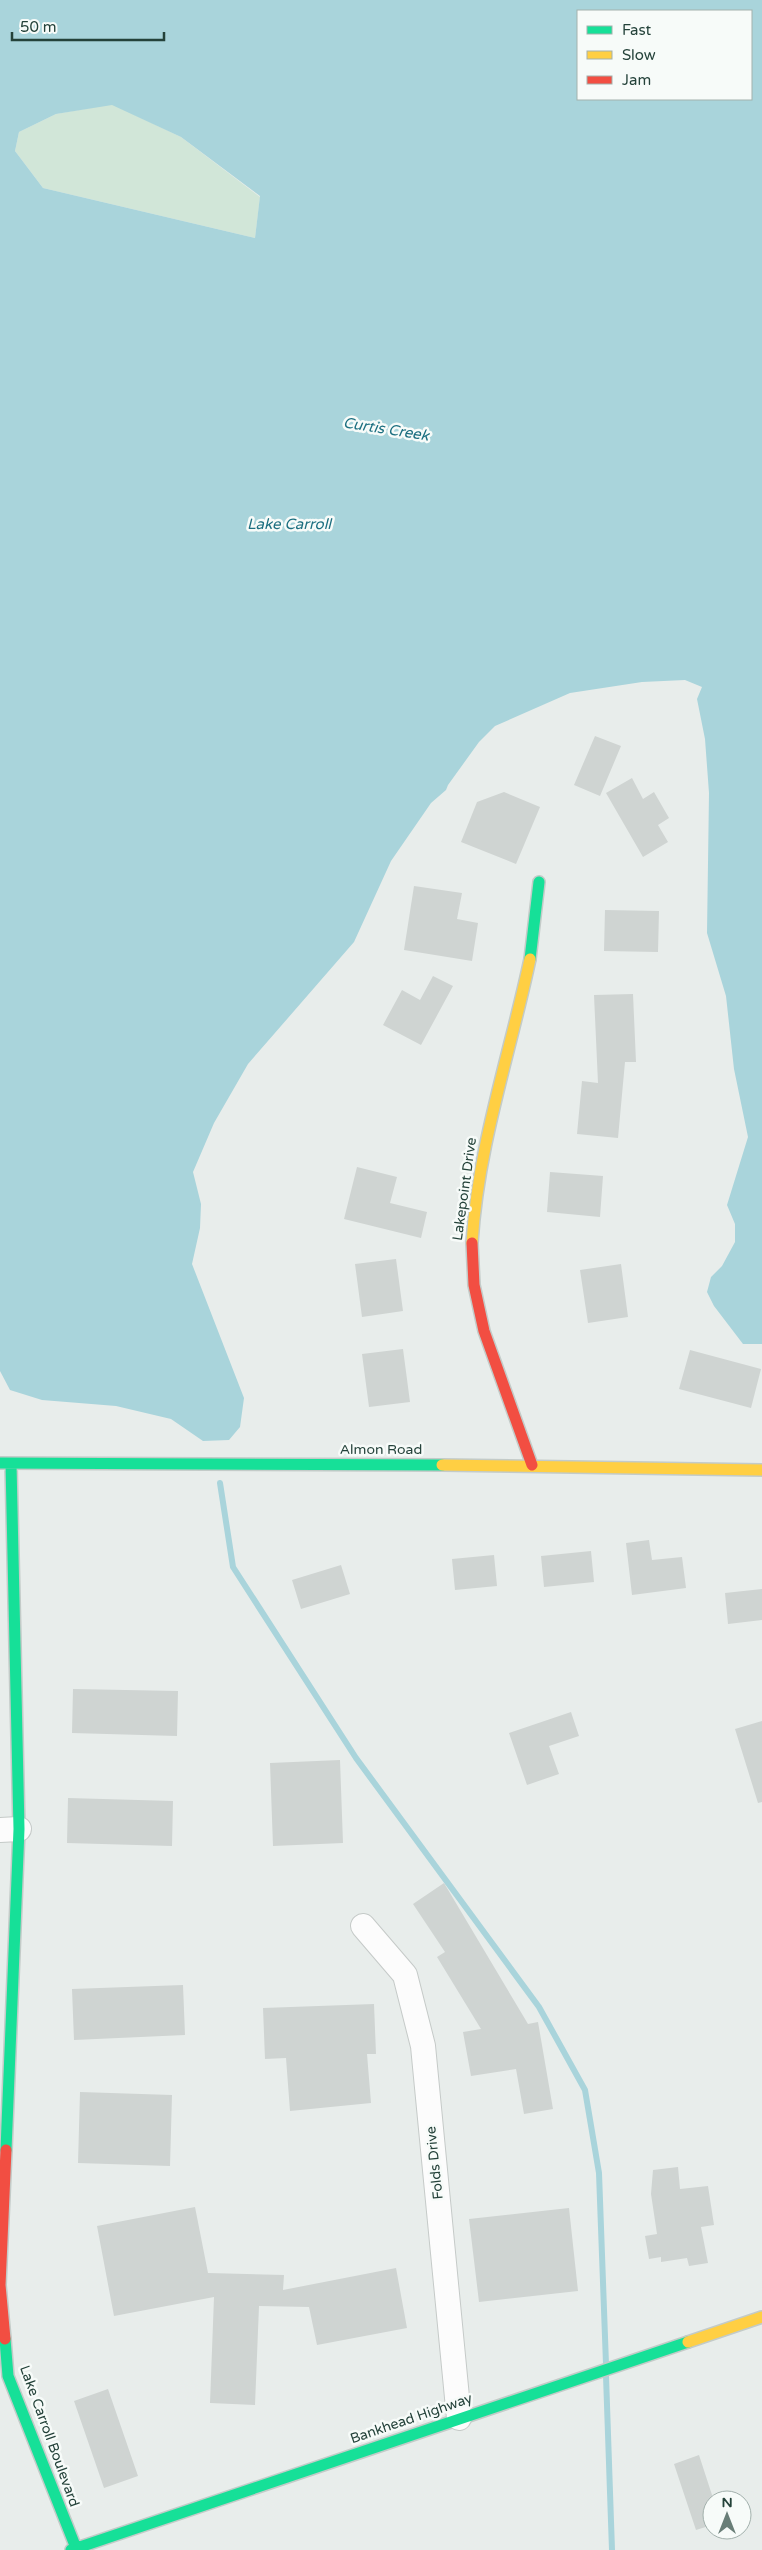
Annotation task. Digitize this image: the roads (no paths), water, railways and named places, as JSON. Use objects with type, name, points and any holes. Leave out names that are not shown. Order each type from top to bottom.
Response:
[{"type":"street","name":"Lakepoint Drive","points":[[532,1465],[524,1437],[487,1338],[475,1287],[471,1240],[481,1156],[530,958],[539,882]]},
{"type":"street","name":"Almon Road","points":[[6,1463],[532,1465],[762,1470]]},
{"type":"street","name":"Lake Carroll Boulevard","points":[[6,1463],[9,1830],[0,2285],[8,2376],[74,2549]]},
{"type":"street","name":"Folds Drive","points":[[363,1926],[406,1975],[423,2046],[459,2418]]},
{"type":"street","name":"Bankhead Highway","points":[[74,2549],[762,2317]]},
{"type":"water","name":"Lake Carroll","points":[[0,0],[762,0],[762,1344],[743,1344],[714,1306],[707,1292],[711,1277],[722,1266],[735,1242],[735,1224],[727,1205],[748,1137],[734,1069],[726,996],[707,933],[709,793],[705,739],[697,699],[702,687],[685,680],[642,682],[570,693],[495,726],[479,742],[446,790],[431,803],[391,861],[354,942],[248,1064],[214,1123],[193,1172],[201,1204],[200,1228],[192,1264],[244,1398],[240,1427],[229,1440],[203,1441],[171,1419],[116,1406],[42,1400],[10,1390],[0,1371]],"holes":[[[112,105],[181,137],[260,196],[255,238],[43,188],[15,151],[19,132],[56,114]]]},
{"type":"waterway","points":[[220,1483],[233,1567],[356,1758],[539,2007],[585,2090],[599,2173],[606,2364]]},
{"type":"waterway","points":[[606,2376],[612,2550]]},
{"type":"water label","name":"Curtis Creek","points":[[386,429]]}]
